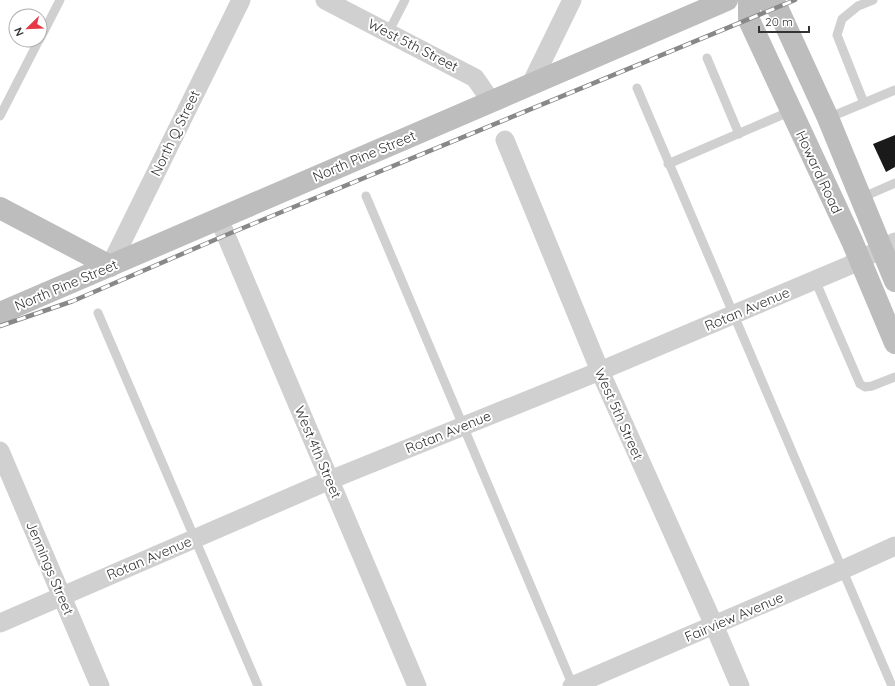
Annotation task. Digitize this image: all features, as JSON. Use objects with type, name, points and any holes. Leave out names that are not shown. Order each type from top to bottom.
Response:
[{"type":"main road","name":"North Pine Street","points":[[0,313],[727,0]]},
{"type":"main road","name":"Howard Road","points":[[749,0],[749,20],[852,241],[895,343]]},
{"type":"main road","name":"Howard Road","points":[[765,0],[777,7],[828,118],[861,198],[888,245],[895,281]]},
{"type":"main road","points":[[0,208],[110,266]]},
{"type":"street","name":"North Q Street","points":[[110,266],[241,0]]},
{"type":"street","name":"West 5th Street","points":[[325,0],[475,78],[491,101]]},
{"type":"street","points":[[530,84],[572,0]]},
{"type":"street","name":"West 5th Street","points":[[505,140],[600,371],[740,686]]},
{"type":"street","name":"West 4th Street","points":[[219,219],[417,686]]},
{"type":"street","name":"Rotan Avenue","points":[[0,622],[330,480],[600,371],[814,280],[888,245]]},
{"type":"street","name":"Jennings Street","points":[[0,450],[100,686]]},
{"type":"street","name":"Fairview Avenue","points":[[573,686],[895,546]]},
{"type":"lane","points":[[48,23],[60,0]]},
{"type":"lane","points":[[388,33],[405,0]]},
{"type":"lane","points":[[864,103],[837,35],[842,19],[858,6],[873,0]]},
{"type":"lane","points":[[0,116],[35,48]]},
{"type":"lane","points":[[707,58],[739,134]]},
{"type":"lane","points":[[637,88],[668,164],[734,314],[892,686]]},
{"type":"lane","points":[[828,118],[895,90]]},
{"type":"lane","points":[[668,164],[791,111]]},
{"type":"lane","points":[[861,198],[891,185]]},
{"type":"lane","points":[[366,196],[573,686]]},
{"type":"lane","points":[[814,280],[860,384],[865,388],[895,377]]},
{"type":"lane","points":[[98,313],[258,686]]},
{"type":"building","points":[[895,135],[895,167],[886,172],[873,144]]},
{"type":"railway","points":[[0,326],[73,301],[226,235],[795,0]]}]
